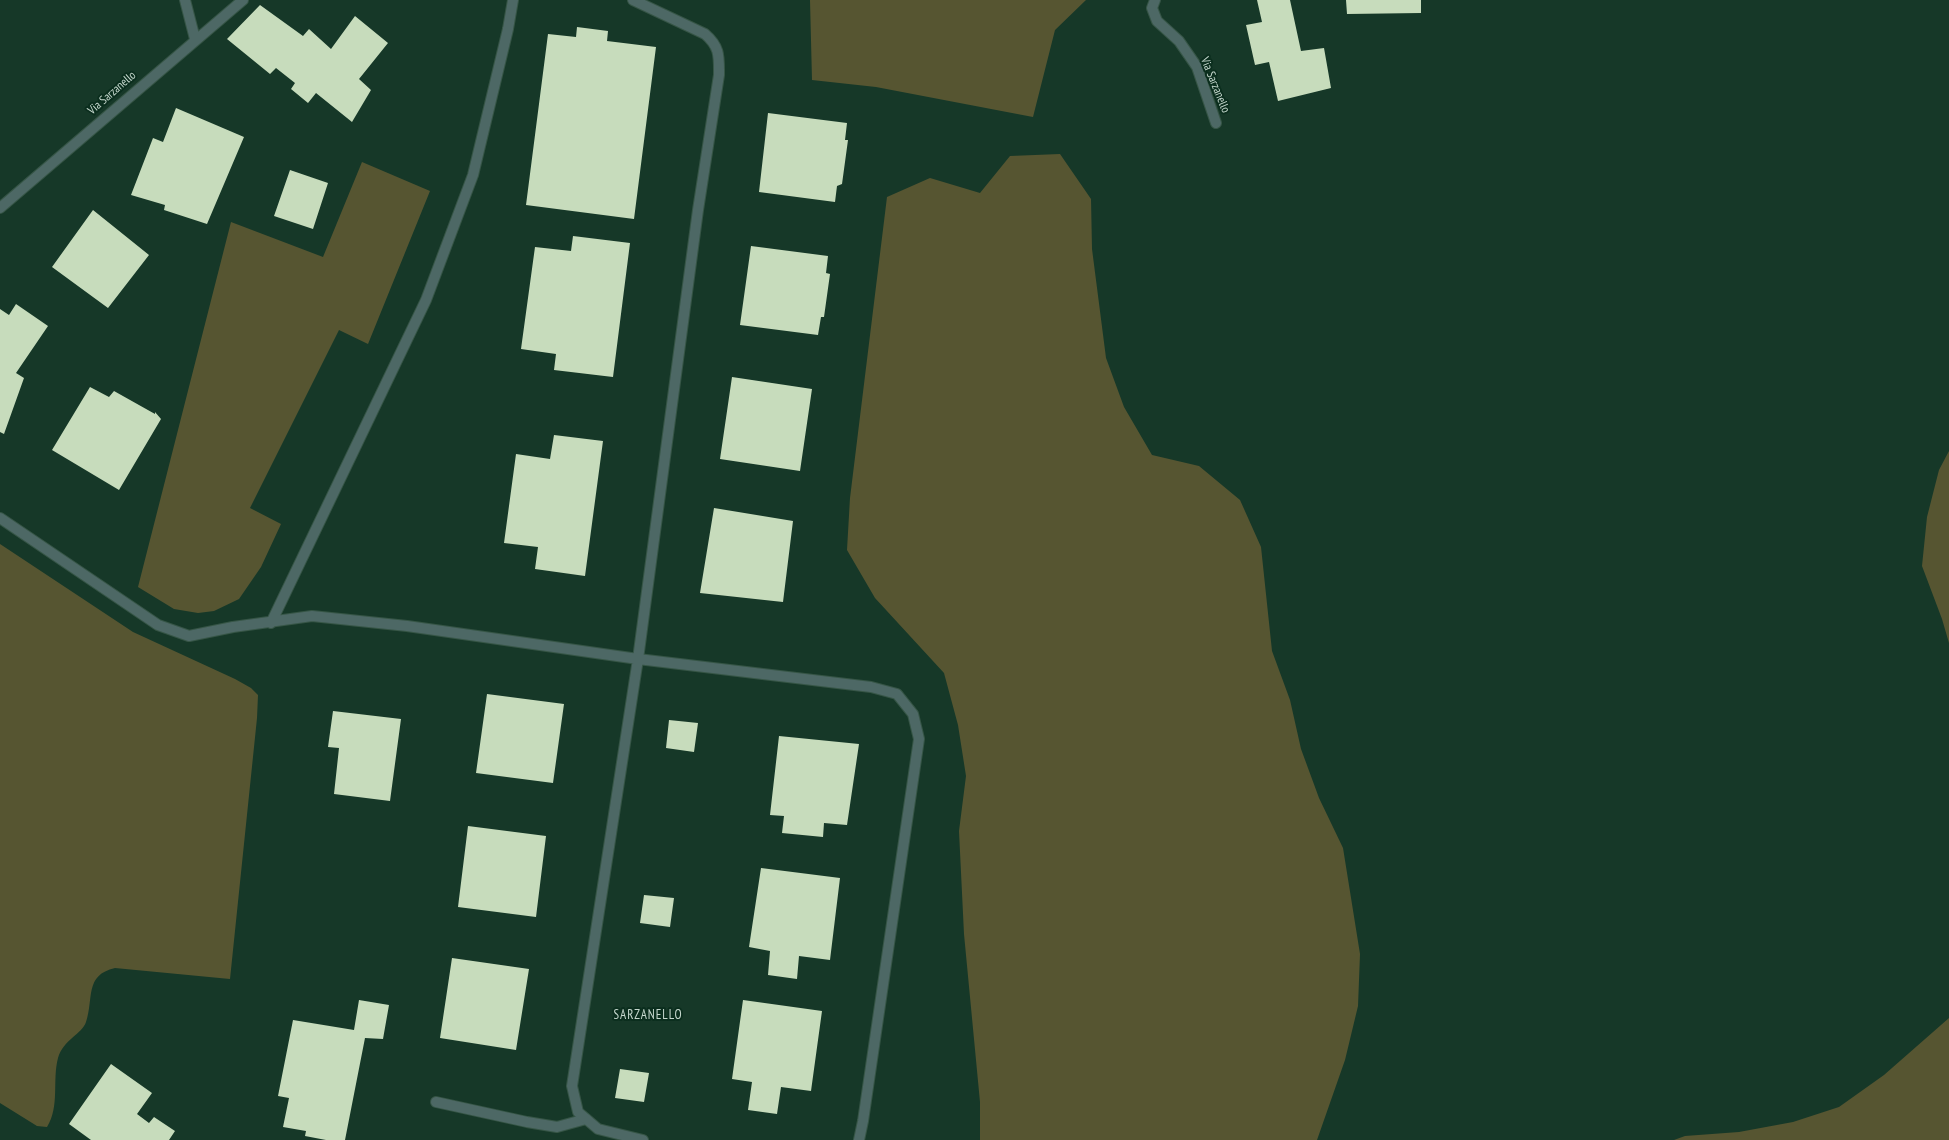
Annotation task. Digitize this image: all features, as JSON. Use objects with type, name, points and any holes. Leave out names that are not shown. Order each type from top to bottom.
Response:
[{"type":"street","points":[[185,0],[195,39]]},
{"type":"street","name":"Via Sarzanello","points":[[0,208],[242,0]]},
{"type":"street","points":[[271,623],[426,300],[474,175],[508,29],[513,0]]},
{"type":"street","points":[[633,0],[705,34],[714,43],[719,57],[719,75],[698,210],[638,659],[572,1086],[578,1112],[598,1129],[643,1140]]},
{"type":"street","name":"Via Sarzanello","points":[[1155,0],[1152,8],[1157,21],[1179,41],[1196,67],[1216,123]]},
{"type":"street","points":[[0,518],[158,625],[189,636],[312,616],[407,626],[638,659],[871,687],[897,694],[913,714],[919,739],[859,1140]]},
{"type":"street","points":[[436,1102],[557,1127],[586,1119]]},
{"type":"shaded area","points":[[810,0],[1086,0],[1055,30],[1033,117],[876,87],[812,80]]},
{"type":"shaded area","points":[[1060,154],[1091,199],[1092,249],[1106,358],[1124,407],[1152,455],[1199,466],[1240,500],[1261,547],[1272,651],[1290,700],[1301,749],[1319,798],[1343,848],[1360,954],[1358,1006],[1345,1060],[1317,1140],[980,1140],[980,1102],[964,934],[959,831],[966,776],[958,725],[944,673],[875,598],[847,550],[850,498],[887,197],[930,178],[980,193],[1010,156]]},
{"type":"shaded area","points":[[362,162],[430,191],[368,344],[339,330],[250,508],[281,524],[261,567],[239,599],[214,611],[198,613],[174,609],[138,587],[231,222],[323,257]]},
{"type":"shaded area","points":[[1949,451],[1949,643],[1942,619],[1922,566],[1927,517],[1939,470]]},
{"type":"shaded area","points":[[0,544],[133,632],[235,679],[251,688],[258,695],[257,718],[230,979],[115,968],[105,971],[94,982],[84,1026],[60,1052],[56,1067],[55,1102],[51,1119],[47,1127],[37,1126],[0,1103]]},
{"type":"shaded area","points":[[1949,1018],[1949,1140],[1674,1140],[1685,1136],[1739,1132],[1793,1122],[1839,1107],[1884,1075]]},
{"type":"building","points":[[1257,0],[1290,0],[1301,51],[1324,48],[1331,88],[1278,101],[1269,62],[1255,65],[1246,25],[1262,22]]},
{"type":"building","points":[[1346,0],[1421,0],[1421,13],[1347,14]]},
{"type":"building","points":[[260,5],[303,36],[309,29],[331,49],[355,16],[388,43],[359,79],[371,90],[352,122],[316,93],[308,103],[291,89],[295,83],[276,68],[270,74],[227,39]]},
{"type":"building","points":[[577,27],[608,31],[607,41],[656,47],[634,219],[526,205],[548,34],[576,37]]},
{"type":"building","points":[[176,108],[244,137],[207,224],[164,210],[165,205],[131,195],[153,138],[163,142]]},
{"type":"building","points":[[768,113],[847,123],[845,140],[848,140],[842,184],[837,186],[835,202],[759,192]]},
{"type":"building","points":[[290,170],[328,183],[313,229],[274,216]]},
{"type":"building","points":[[93,210],[149,255],[108,308],[52,267]]},
{"type":"building","points":[[573,236],[630,243],[613,377],[554,370],[556,354],[521,349],[535,247],[571,251]]},
{"type":"building","points":[[751,246],[828,256],[826,273],[830,274],[824,317],[821,317],[818,335],[740,325]]},
{"type":"building","points":[[16,304],[48,326],[16,373],[24,378],[4,434],[0,432],[0,309],[9,315]]},
{"type":"building","points":[[732,377],[812,389],[800,471],[720,459]]},
{"type":"building","points":[[90,387],[109,397],[114,391],[155,414],[155,412],[161,419],[119,490],[52,450]]},
{"type":"building","points":[[554,435],[603,441],[585,576],[535,569],[538,547],[504,543],[516,454],[550,459]]},
{"type":"building","points":[[714,508],[793,521],[783,602],[700,593]]},
{"type":"building","points":[[487,694],[564,704],[553,783],[476,773]]},
{"type":"building","points":[[333,711],[401,719],[390,801],[334,794],[339,748],[328,747]]},
{"type":"building","points":[[669,720],[698,723],[694,752],[666,748]]},
{"type":"building","points":[[779,736],[859,744],[847,825],[824,823],[823,837],[782,833],[784,816],[770,815]]},
{"type":"building","points":[[468,826],[546,836],[536,917],[458,907]]},
{"type":"building","points":[[761,868],[840,878],[830,960],[799,956],[797,979],[768,975],[770,951],[749,947]]},
{"type":"building","points":[[644,895],[674,898],[670,927],[640,923]]},
{"type":"building","points":[[452,958],[529,969],[516,1050],[440,1038]]},
{"type":"building","points":[[359,1000],[389,1005],[383,1039],[365,1038],[345,1140],[326,1140],[305,1136],[306,1131],[283,1127],[289,1098],[278,1096],[293,1020],[354,1030]]},
{"type":"building","points":[[743,1000],[822,1011],[811,1091],[781,1087],[777,1114],[748,1110],[752,1082],[732,1079]]},
{"type":"building","points":[[111,1064],[152,1093],[137,1114],[149,1123],[154,1117],[175,1131],[169,1140],[91,1140],[69,1124]]},
{"type":"building","points":[[620,1069],[649,1073],[644,1102],[615,1098]]},
{"type":"district","name":"SARZANELLO","points":[[648,1015]]}]
